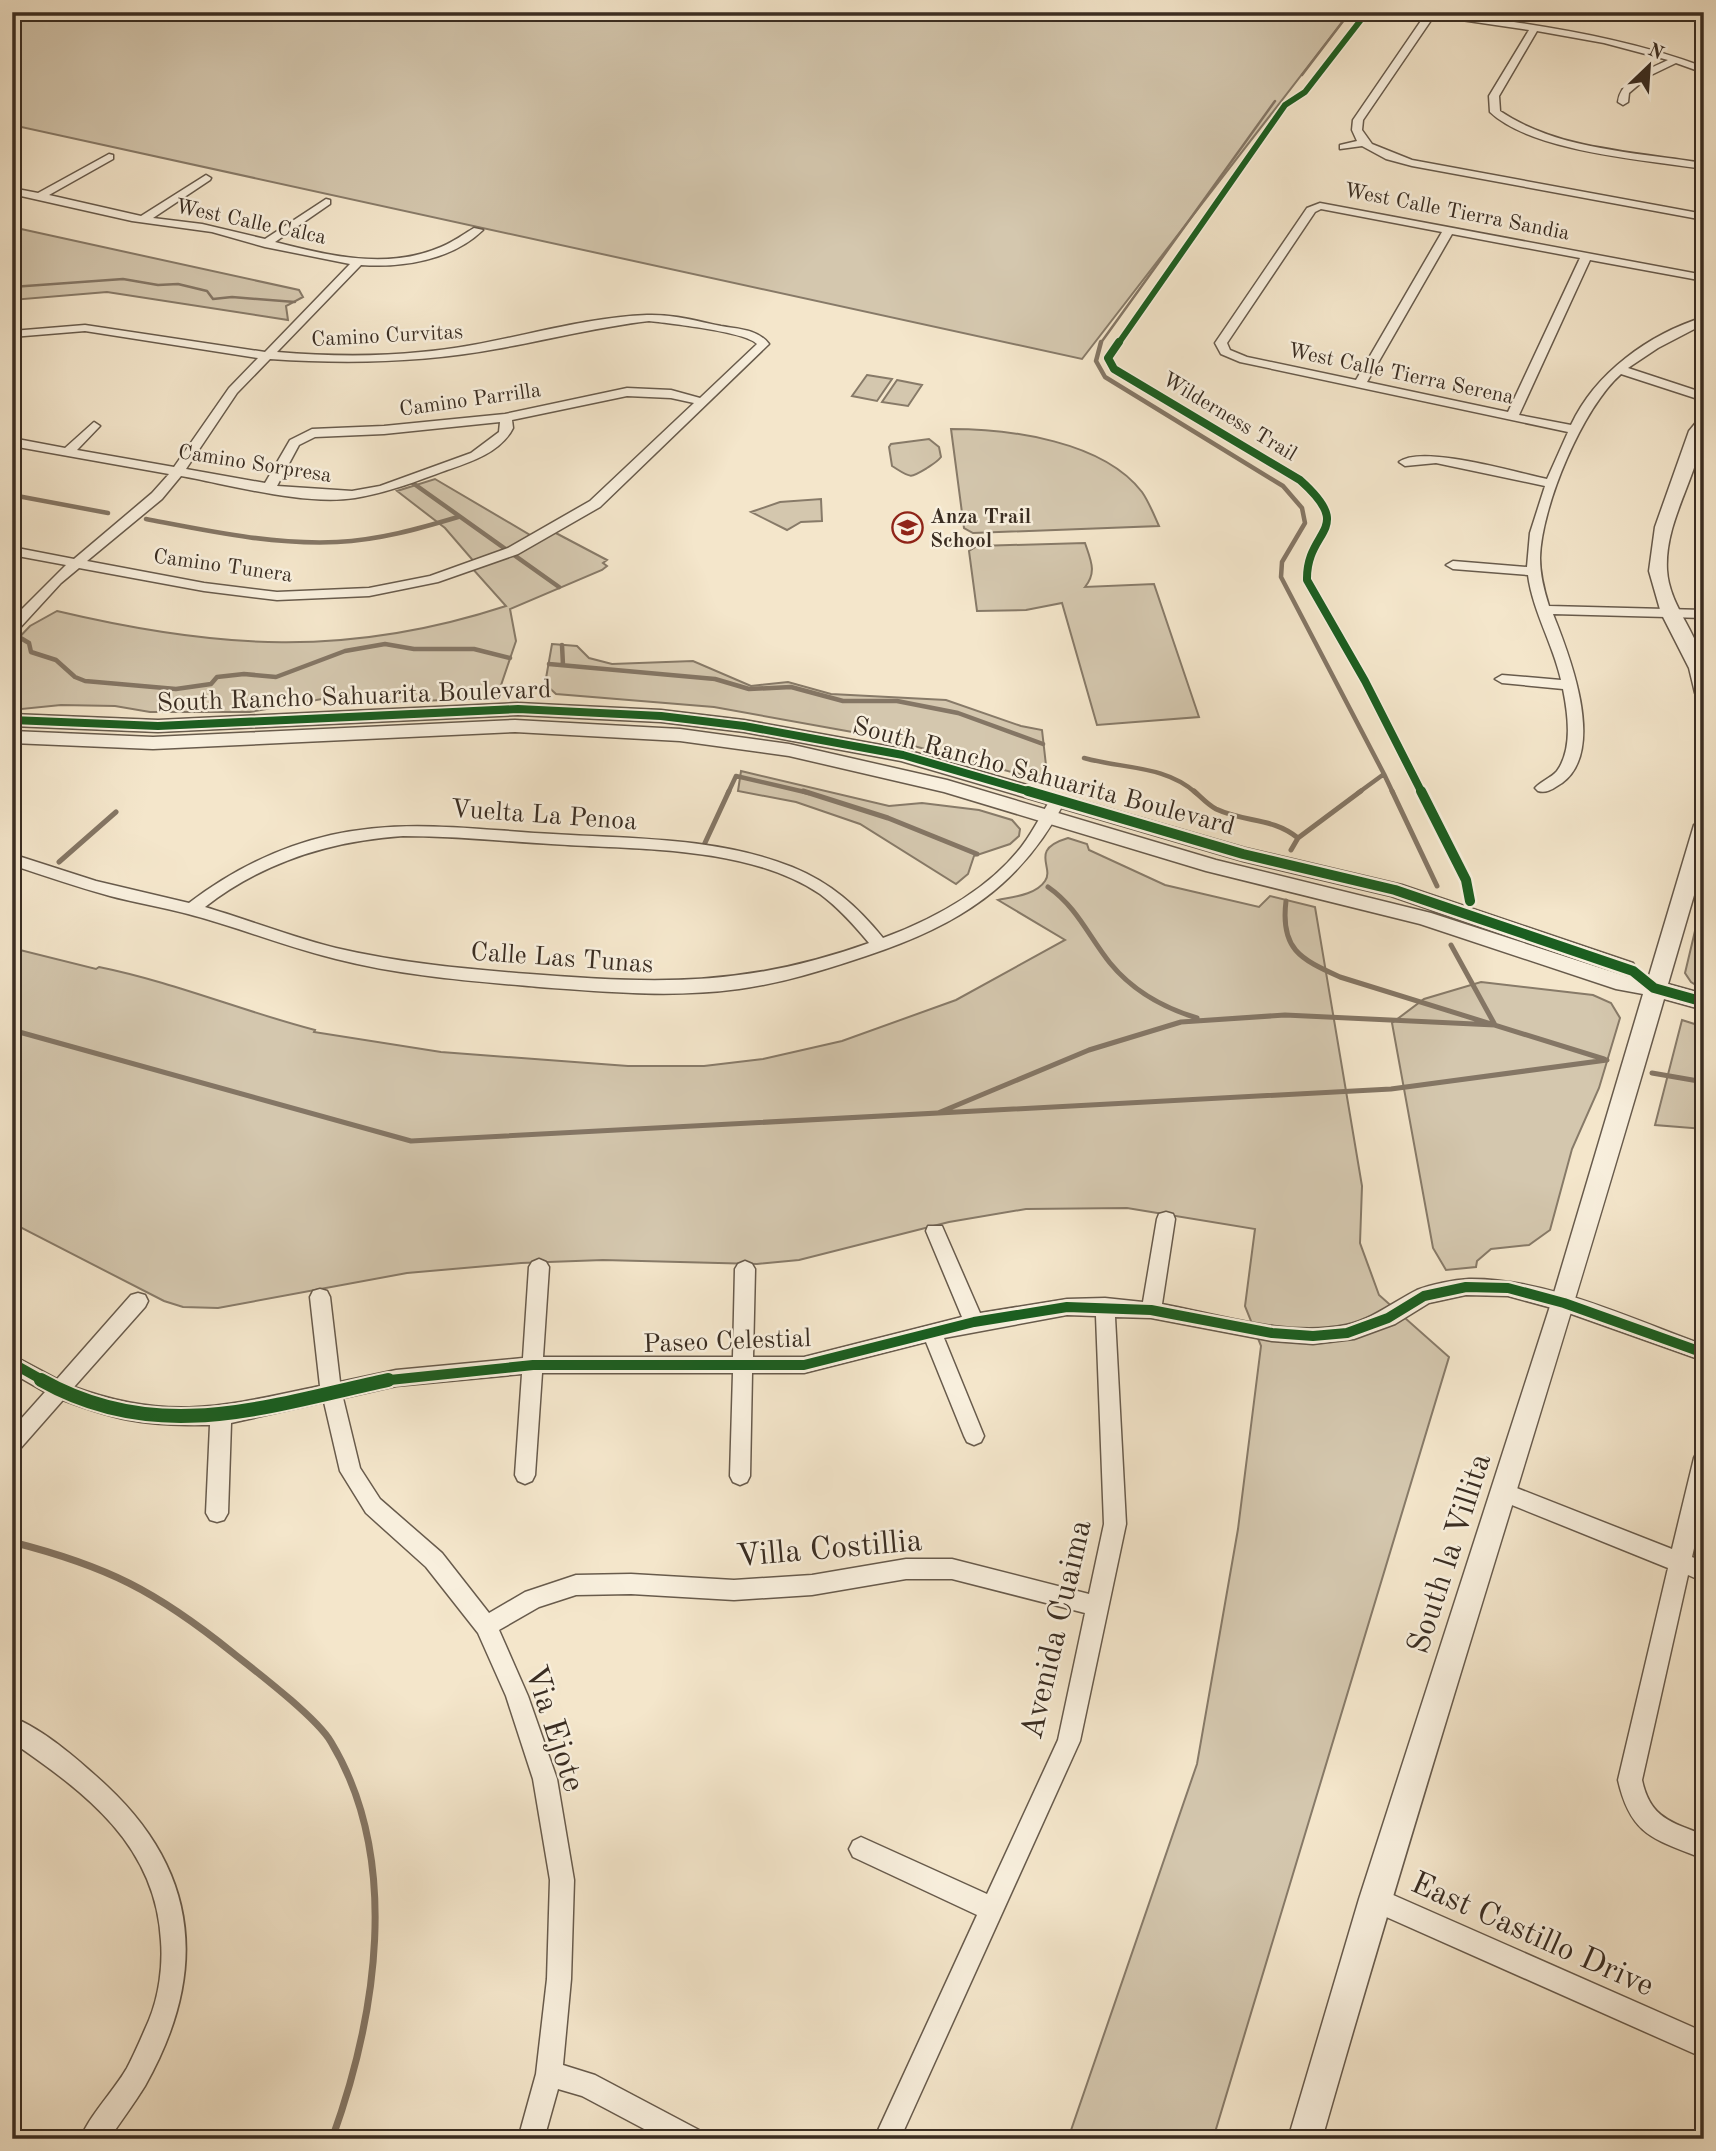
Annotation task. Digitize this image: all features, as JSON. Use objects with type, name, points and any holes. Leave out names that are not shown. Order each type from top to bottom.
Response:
[{"type":"street","points":[[1704,70],[1677,59],[1614,42],[1432,12],[1358,120],[1357,132],[1365,144],[1400,161],[1704,217]]},
{"type":"street","points":[[1672,12],[1704,17]]},
{"type":"street","points":[[1534,29],[1494,96],[1495,113],[1505,122],[1549,139],[1704,166]]},
{"type":"street","points":[[1623,102],[1624,92],[1646,74],[1677,59]]},
{"type":"street","points":[[1491,124],[1505,122]]},
{"type":"street","points":[[1344,147],[1365,144]]},
{"type":"street","points":[[42,195],[109,156]]},
{"type":"street","points":[[143,220],[206,178]]},
{"type":"street","name":"West Calle Calca","points":[[12,191],[42,195],[143,220],[211,229],[265,244],[374,264],[421,258],[458,245],[478,230]]},
{"type":"street","points":[[265,244],[326,202]]},
{"type":"street","name":"West Calle Tierra Sandia","points":[[1221,348],[1221,343],[1311,210],[1320,206],[1704,278]]},
{"type":"street","points":[[1360,384],[1448,229]]},
{"type":"street","points":[[1512,417],[1586,256]]},
{"type":"street","points":[[12,628],[56,579],[157,496],[178,471],[233,391],[358,262]]},
{"type":"street","name":"Camino Curvitas","points":[[12,334],[58,328],[85,328],[265,356],[339,359],[421,356],[495,346],[600,323],[649,318],[675,320],[761,340]]},
{"type":"street","points":[[1543,788],[1563,774],[1570,758],[1575,724],[1563,658],[1543,610],[1534,572],[1535,539],[1540,513],[1587,406],[1619,369],[1665,338],[1704,320]]},
{"type":"street","name":"Camino Tunera","points":[[12,551],[204,587],[277,596],[369,592],[433,579],[513,551],[578,516],[616,487],[757,352],[763,344],[761,340]]},
{"type":"street","name":"West Calle Tierra Serena","points":[[1221,348],[1232,356],[1244,359],[1575,430]]},
{"type":"street","points":[[1619,369],[1704,397]]},
{"type":"street","name":"Camino Parrilla","points":[[269,488],[294,443],[304,435],[407,429],[505,418],[627,392],[671,394],[703,402]]},
{"type":"street","name":"Camino Sorpresa","points":[[12,442],[326,496],[383,489],[475,456],[504,434],[507,428],[505,418]]},
{"type":"street","points":[[1704,423],[1697,431],[1664,527],[1658,571],[1670,613],[1698,668],[1704,693]]},
{"type":"street","points":[[68,452],[94,426]]},
{"type":"street","points":[[1405,461],[1436,459],[1551,484]]},
{"type":"street","points":[[1454,565],[1534,572]]},
{"type":"street","points":[[1543,610],[1704,614]]},
{"type":"street","points":[[1502,679],[1568,685]]},
{"type":"street","name":"South Rancho Sahuarita Boulevard","points":[[12,720],[158,726],[518,709],[661,716],[744,726],[851,744],[928,762],[1213,866],[1424,918],[1624,984],[1654,988],[1704,1002]]},
{"type":"street","name":"South Rancho Sahuarita Boulevard","points":[[12,737],[153,743],[479,727],[621,730],[680,735],[843,760],[947,786],[1054,808]]},
{"type":"street","name":"Calle Las Tunas","points":[[12,859],[102,889],[192,909],[335,953],[414,969],[645,989],[691,988],[768,979],[880,945],[939,922],[984,892],[1008,872],[1034,843],[1054,808]]},
{"type":"street","name":"South la Villita","points":[[1305,2139],[1375,1899],[1564,1303],[1654,988],[1704,825]]},
{"type":"street","name":"Vuelta La Penoa","points":[[192,909],[236,876],[285,855],[352,836],[436,831],[658,846],[769,866],[794,875],[833,896],[859,918],[880,945]]},
{"type":"street","points":[[1151,1310],[1166,1219]]},
{"type":"street","points":[[935,1231],[974,1322]]},
{"type":"street","points":[[525,1475],[539,1267]]},
{"type":"street","points":[[740,1476],[745,1269]]},
{"type":"street","name":"Paseo Celestial","points":[[12,1363],[61,1391],[113,1410],[145,1416],[221,1416],[396,1378],[533,1365],[804,1365],[933,1335],[974,1322],[1067,1307],[1105,1306],[1151,1310],[1272,1333],[1313,1336],[1347,1333],[1388,1318],[1424,1296],[1466,1287],[1508,1288],[1564,1303],[1704,1353]]},
{"type":"street","name":"Via Ejote","points":[[320,1297],[331,1391],[350,1471],[373,1506],[434,1560],[486,1626],[517,1696],[545,1779],[562,1880],[559,1979],[549,2074],[531,2139]]},
{"type":"street","points":[[12,1444],[138,1301]]},
{"type":"street","name":"Avenida Cuaima","points":[[887,2139],[990,1908],[1069,1741],[1115,1524],[1105,1306]]},
{"type":"street","points":[[933,1335],[974,1436]]},
{"type":"street","points":[[217,1513],[221,1416]]},
{"type":"street","points":[[1704,1458],[1630,1780],[1634,1804],[1650,1824],[1704,1847]]},
{"type":"street","points":[[1504,1492],[1704,1572]]},
{"type":"street","name":"Villa Costillia","points":[[486,1626],[533,1599],[576,1585],[631,1584],[734,1590],[812,1586],[906,1569],[952,1569],[1099,1606]]},
{"type":"street","points":[[12,1728],[53,1753],[132,1826],[164,1877],[177,1927],[172,1985],[157,2038],[126,2097],[93,2139]]},
{"type":"street","points":[[861,1849],[990,1908]]},
{"type":"street","name":"East Castillo Drive","points":[[1375,1899],[1704,2045]]},
{"type":"street","points":[[549,2074],[586,2084],[690,2139]]},
{"type":"shaded area","points":[[12,12],[1350,12],[1082,359],[12,125]]},
{"type":"shaded area","points":[[12,227],[299,290],[303,297],[286,306],[288,320],[107,292],[12,300]]},
{"type":"shaded area","points":[[867,375],[892,379],[877,401],[852,396]]},
{"type":"shaded area","points":[[897,380],[922,385],[908,406],[882,402]]},
{"type":"shaded area","points":[[951,429],[1027,435],[1054,441],[1104,461],[1125,475],[1142,492],[1159,526],[973,533],[964,528]]},
{"type":"shaded area","points":[[929,439],[939,447],[941,457],[935,463],[910,476],[892,466],[889,447],[891,444]]},
{"type":"shaded area","points":[[435,479],[537,539],[552,531],[607,560],[603,563],[607,566],[602,570],[510,609],[516,641],[498,694],[491,698],[397,702],[333,697],[250,712],[150,712],[115,706],[61,705],[12,710],[12,645],[30,626],[57,611],[172,634],[282,642],[391,634],[448,623],[506,606],[471,567],[477,565],[445,528],[397,491]]},
{"type":"shaded area","points":[[821,499],[822,521],[801,522],[787,530],[751,512],[780,502]]},
{"type":"shaded area","points":[[1085,543],[1092,571],[1085,587],[1154,584],[1199,717],[1097,725],[1062,603],[1026,610],[977,611],[969,551],[977,546]]},
{"type":"shaded area","points":[[552,644],[577,646],[589,658],[612,664],[693,661],[751,686],[788,682],[831,694],[946,700],[1021,726],[1042,730],[1047,774],[1030,777],[880,737],[714,707],[556,694],[545,684]]},
{"type":"shaded area","points":[[741,771],[889,806],[922,803],[979,810],[1012,820],[1020,829],[1019,836],[1010,844],[974,856],[968,874],[956,884],[860,824],[796,802],[738,791]]},
{"type":"shaded area","points":[[1068,838],[1087,844],[1089,850],[1165,885],[1259,907],[1270,896],[1315,907],[1362,1186],[1360,1243],[1379,1295],[1449,1357],[1213,2139],[1068,2139],[1197,1764],[1238,1529],[1261,1346],[1245,1306],[1255,1229],[1127,1208],[1026,1209],[949,1222],[799,1260],[757,1264],[603,1260],[521,1263],[407,1273],[218,1308],[183,1307],[164,1301],[12,1223],[12,948],[154,980],[315,1030],[314,1032],[441,1052],[628,1066],[704,1066],[763,1059],[842,1041],[956,1000],[1065,940],[998,900],[1023,895],[1041,886],[1047,876],[1046,853],[1056,843]]},
{"type":"shaded area","points":[[1704,893],[1704,990],[1691,982],[1685,973]]},
{"type":"shaded area","points":[[1481,982],[1593,995],[1611,1003],[1620,1018],[1599,1088],[1572,1149],[1550,1230],[1529,1245],[1491,1249],[1477,1261],[1476,1267],[1446,1270],[1433,1248],[1392,1023],[1424,999]]},
{"type":"shaded area","points":[[1682,1020],[1704,1027],[1704,1129],[1655,1125]]},
{"type":"waterway","points":[[1302,75],[1350,12]]},
{"type":"waterway","points":[[1101,343],[1275,101]]},
{"type":"waterway","points":[[12,287],[123,279],[158,285],[178,284],[207,291],[213,299],[232,297],[295,302]]},
{"type":"waterway","points":[[1101,343],[1096,361],[1105,377],[1283,486],[1302,508],[1305,523],[1282,562],[1281,577],[1384,774]]},
{"type":"waterway","points":[[410,481],[559,587]]},
{"type":"waterway","points":[[12,495],[108,513]]},
{"type":"waterway","points":[[146,519],[241,536],[337,542],[413,530],[458,517]]},
{"type":"waterway","points":[[19,637],[29,643],[31,652],[56,660],[75,677],[85,681],[176,689],[211,684],[217,677],[244,674],[276,677],[345,651],[385,644],[414,649],[474,649],[510,658]]},
{"type":"waterway","points":[[562,645],[563,665]]},
{"type":"waterway","points":[[549,664],[715,679],[749,689],[791,687],[843,701],[897,701],[958,713],[1043,744]]},
{"type":"waterway","points":[[1084,758],[1171,777],[1196,793]]},
{"type":"waterway","points":[[1358,793],[1384,774]]},
{"type":"waterway","points":[[1384,774],[1393,793]]},
{"type":"waterway","points":[[728,793],[736,776],[809,793]]},
{"type":"waterway","points":[[704,845],[729,791]]},
{"type":"waterway","points":[[803,791],[888,818],[977,854]]},
{"type":"waterway","points":[[1194,791],[1216,809],[1269,823],[1298,838]]},
{"type":"waterway","points":[[1298,838],[1361,791]]},
{"type":"waterway","points":[[1392,791],[1437,886]]},
{"type":"waterway","points":[[59,862],[116,812]]},
{"type":"waterway","points":[[1291,850],[1298,838]]},
{"type":"waterway","points":[[1048,887],[1067,904],[1110,963],[1128,982],[1161,1003],[1197,1018]]},
{"type":"waterway","points":[[1286,901],[1286,931],[1290,941],[1304,958],[1314,964],[1340,977],[1494,1025]]},
{"type":"waterway","points":[[1451,945],[1494,1025]]},
{"type":"waterway","points":[[938,1113],[1089,1050],[1181,1022],[1285,1015],[1494,1025]]},
{"type":"waterway","points":[[1494,1025],[1604,1059]]},
{"type":"waterway","points":[[12,1030],[411,1141],[1391,1089],[1607,1060]]},
{"type":"waterway","points":[[1652,1073],[1704,1082]]},
{"type":"waterway","points":[[12,1542],[103,1571],[154,1597],[205,1631],[271,1683],[300,1708],[331,1742],[353,1788],[367,1837],[374,1887],[375,1939],[370,1991],[360,2042],[348,2092],[332,2139]]},
{"type":"cycle path","name":"Wilderness Trail","points":[[1367,12],[1305,92],[1285,105],[1108,358],[1114,369],[1300,480],[1319,497],[1327,511],[1328,522],[1311,554],[1307,566],[1307,580],[1365,681],[1466,880],[1470,901]]},
{"type":"cycle path","points":[[12,720],[158,726],[518,709],[661,716],[744,726],[903,755],[1243,854],[1395,890],[1633,971],[1654,988],[1704,1002]]},
{"type":"cycle path","points":[[12,1363],[61,1391],[113,1410],[156,1417],[221,1416],[396,1378],[533,1365],[804,1365],[974,1322],[1067,1307],[1151,1310],[1272,1333],[1313,1336],[1347,1333],[1388,1318],[1424,1296],[1466,1287],[1508,1288],[1564,1303],[1704,1353]]},
{"type":"place","name":"Anza Trail School","points":[[907,528]]}]
